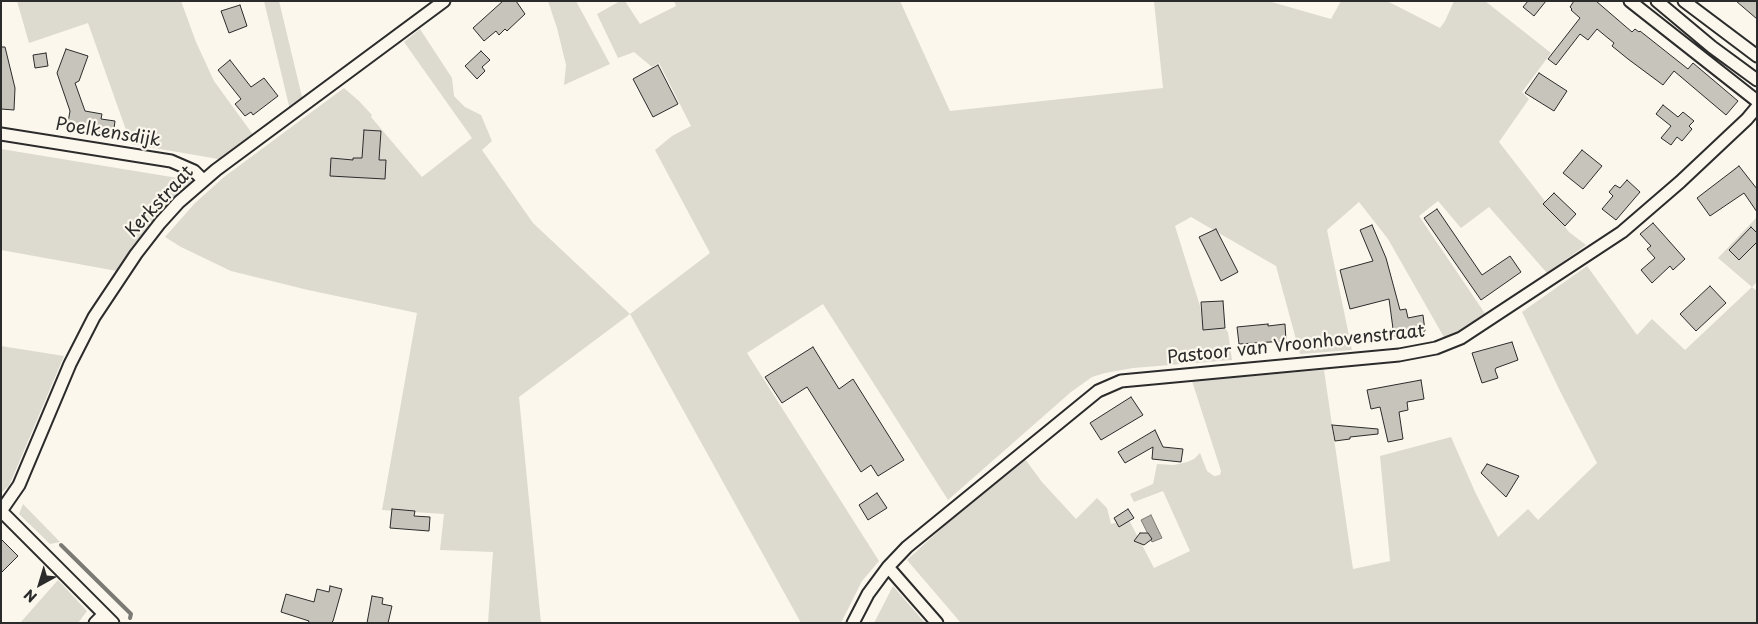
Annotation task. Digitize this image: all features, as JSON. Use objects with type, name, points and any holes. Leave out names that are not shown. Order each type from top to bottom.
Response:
[{"type":"street","name":"Kerkstraat","points":[[1,511],[19,485],[70,364],[94,318],[148,238],[179,202],[203,180],[444,1]]},
{"type":"street","points":[[1630,1],[1757,101]]},
{"type":"street","points":[[1657,1],[1701,38],[1757,80]]},
{"type":"street","points":[[1684,1],[1757,56]]},
{"type":"street","name":"Pastoor van Vroonhovenstraat","points":[[854,623],[868,594],[906,547],[1098,391],[1122,381],[1399,355],[1436,348],[1461,338],[1622,232],[1680,182],[1747,119],[1757,107]]},
{"type":"street","name":"Poelkensdijk","points":[[1,134],[171,161],[191,170],[203,180]]},
{"type":"street","points":[[1,511],[113,623]]},
{"type":"street","points":[[888,567],[936,623]]},
{"type":"street","points":[[95,623],[104,614]]},
{"type":"shaded area","points":[[17,1],[181,1],[196,42],[214,81],[254,136],[224,160],[131,144],[88,23],[29,43]]},
{"type":"shaded area","points":[[264,1],[279,1],[303,101],[290,110]]},
{"type":"shaded area","points":[[548,1],[576,1],[610,64],[564,85],[566,65]]},
{"type":"shaded area","points":[[620,1],[625,1],[640,24],[676,6],[674,1],[900,1],[950,111],[1163,88],[1154,1],[1268,1],[1331,19],[1341,1],[1387,1],[1440,28],[1454,1],[1485,1],[1551,53],[1522,92],[1529,99],[1499,142],[1569,232],[1586,245],[1547,273],[1489,207],[1461,228],[1438,201],[1419,216],[1486,315],[1445,339],[1388,239],[1359,202],[1327,230],[1352,350],[1300,354],[1276,266],[1191,217],[1175,226],[1200,306],[1203,328],[1223,326],[1228,332],[1232,360],[1133,368],[1092,377],[1071,392],[948,500],[823,304],[747,353],[879,561],[862,581],[841,623],[801,623],[630,314],[710,253],[655,150],[672,136],[691,126],[659,63],[652,67],[634,52],[618,58],[597,14]]},
{"type":"shaded area","points":[[420,29],[452,78],[454,96],[465,107],[481,115],[492,141],[482,150],[533,223],[630,314],[519,397],[541,623],[488,623],[493,552],[440,550],[444,514],[382,510],[417,313],[308,290],[231,271],[181,247],[165,237],[195,203],[224,177],[344,88],[372,115],[371,117],[422,177],[472,138],[404,42]]},
{"type":"shaded area","points":[[1,149],[196,181],[170,205],[117,271],[1,250]]},
{"type":"shaded area","points":[[1757,217],[1757,282],[1752,287],[1718,258]]},
{"type":"shaded area","points":[[1587,266],[1637,335],[1652,319],[1685,350],[1752,287],[1757,291],[1757,623],[961,623],[907,560],[1022,455],[1042,482],[1076,519],[1097,498],[1107,508],[1111,524],[1129,520],[1154,568],[1190,551],[1163,491],[1134,502],[1130,494],[1153,484],[1157,464],[1174,465],[1187,462],[1194,459],[1200,453],[1207,471],[1214,476],[1220,475],[1221,471],[1192,381],[1324,370],[1353,569],[1390,561],[1380,456],[1451,437],[1476,494],[1498,537],[1528,509],[1538,520],[1597,463],[1522,312]]},
{"type":"shaded area","points":[[1,346],[64,356],[9,486],[1,493]]},
{"type":"shaded area","points":[[23,504],[60,542],[50,544],[19,514]]},
{"type":"shaded area","points":[[1151,515],[1162,538],[1152,542],[1141,520]]},
{"type":"shaded area","points":[[58,580],[87,611],[78,623],[20,623]]},
{"type":"shaded area","points":[[893,586],[925,623],[874,623]]},
{"type":"building","points":[[503,1],[516,1],[525,14],[507,31],[505,29],[499,35],[496,31],[484,41],[473,28]]},
{"type":"building","points":[[1528,1],[1546,1],[1534,16],[1523,7]]},
{"type":"building","points":[[1574,1],[1596,1],[1632,32],[1635,29],[1640,31],[1688,69],[1693,63],[1738,101],[1726,115],[1674,71],[1663,85],[1612,46],[1614,43],[1597,29],[1588,40],[1580,34],[1556,65],[1548,59],[1580,18],[1571,10],[1570,7]]},
{"type":"building","points":[[1736,1],[1757,1],[1757,19]]},
{"type":"building","points":[[240,5],[247,26],[229,33],[221,11]]},
{"type":"building","points":[[1,47],[5,47],[15,88],[14,110],[1,109]]},
{"type":"building","points":[[66,49],[88,56],[79,81],[75,83],[85,111],[102,114],[101,119],[115,121],[113,136],[67,128],[70,111],[57,73]]},
{"type":"building","points":[[481,51],[490,60],[482,67],[485,71],[477,79],[465,66]]},
{"type":"building","points":[[46,53],[48,66],[35,68],[33,55]]},
{"type":"building","points":[[230,60],[251,87],[264,78],[278,96],[253,115],[251,112],[245,116],[235,104],[241,99],[218,70]]},
{"type":"building","points":[[658,65],[678,104],[653,117],[633,79]]},
{"type":"building","points":[[1539,73],[1567,91],[1554,111],[1525,93]]},
{"type":"building","points":[[1663,105],[1678,117],[1683,112],[1694,121],[1689,126],[1692,129],[1682,141],[1677,137],[1671,145],[1661,138],[1671,126],[1656,114]]},
{"type":"building","points":[[364,130],[381,131],[379,160],[386,160],[385,179],[330,176],[331,158],[353,160],[353,158],[362,158]]},
{"type":"building","points":[[1582,150],[1602,166],[1583,189],[1563,173]]},
{"type":"building","points":[[1739,166],[1757,189],[1757,212],[1744,193],[1710,216],[1697,198]]},
{"type":"building","points":[[1627,180],[1640,192],[1616,220],[1602,209],[1613,196],[1609,192],[1615,185],[1620,188]]},
{"type":"building","points":[[1554,193],[1576,214],[1565,226],[1543,204]]},
{"type":"building","points":[[1437,209],[1482,275],[1510,256],[1521,272],[1481,300],[1424,218]]},
{"type":"building","points":[[1653,223],[1685,259],[1673,270],[1670,266],[1652,283],[1641,270],[1655,258],[1647,249],[1651,246],[1640,234]]},
{"type":"building","points":[[1372,225],[1386,258],[1400,310],[1406,309],[1408,318],[1423,315],[1425,331],[1394,336],[1389,299],[1350,309],[1340,270],[1373,261],[1360,230]]},
{"type":"building","points":[[1751,227],[1757,233],[1757,242],[1739,260],[1729,250]]},
{"type":"building","points":[[1216,229],[1238,272],[1221,281],[1199,237]]},
{"type":"building","points":[[1710,286],[1726,303],[1696,331],[1680,314]]},
{"type":"building","points":[[1223,301],[1225,328],[1203,330],[1201,302]]},
{"type":"building","points":[[1268,324],[1268,326],[1285,324],[1286,341],[1239,344],[1237,327]]},
{"type":"building","points":[[1512,342],[1518,360],[1496,368],[1498,378],[1482,383],[1472,353]]},
{"type":"building","points":[[813,347],[839,389],[853,379],[904,460],[878,476],[871,465],[861,472],[807,387],[782,403],[765,377]]},
{"type":"building","points":[[1421,380],[1424,399],[1407,402],[1408,410],[1399,412],[1403,439],[1388,442],[1380,407],[1371,409],[1367,390]]},
{"type":"building","points":[[1131,397],[1143,415],[1101,440],[1090,423]]},
{"type":"building","points":[[1332,425],[1378,429],[1378,434],[1350,437],[1350,439],[1335,441]]},
{"type":"building","points":[[1155,430],[1163,447],[1183,449],[1181,462],[1152,459],[1153,447],[1125,463],[1118,452]]},
{"type":"building","points":[[1487,464],[1519,476],[1506,497],[1481,473]]},
{"type":"building","points":[[877,493],[887,508],[868,520],[859,505]]},
{"type":"building","points":[[392,509],[415,511],[414,516],[430,517],[429,531],[390,528]]},
{"type":"building","points":[[1128,509],[1134,518],[1119,527],[1114,518]]},
{"type":"building","points":[[1140,533],[1148,533],[1152,539],[1144,545],[1134,541]]},
{"type":"building","points":[[1,539],[18,556],[1,573]]},
{"type":"building","points":[[330,586],[342,589],[331,623],[308,623],[309,621],[281,612],[286,594],[314,602],[317,589],[329,592]]},
{"type":"building","points":[[372,596],[383,598],[382,604],[392,606],[388,623],[367,623]]},
{"type":"waterway","points":[[61,545],[131,614],[130,618]]}]
